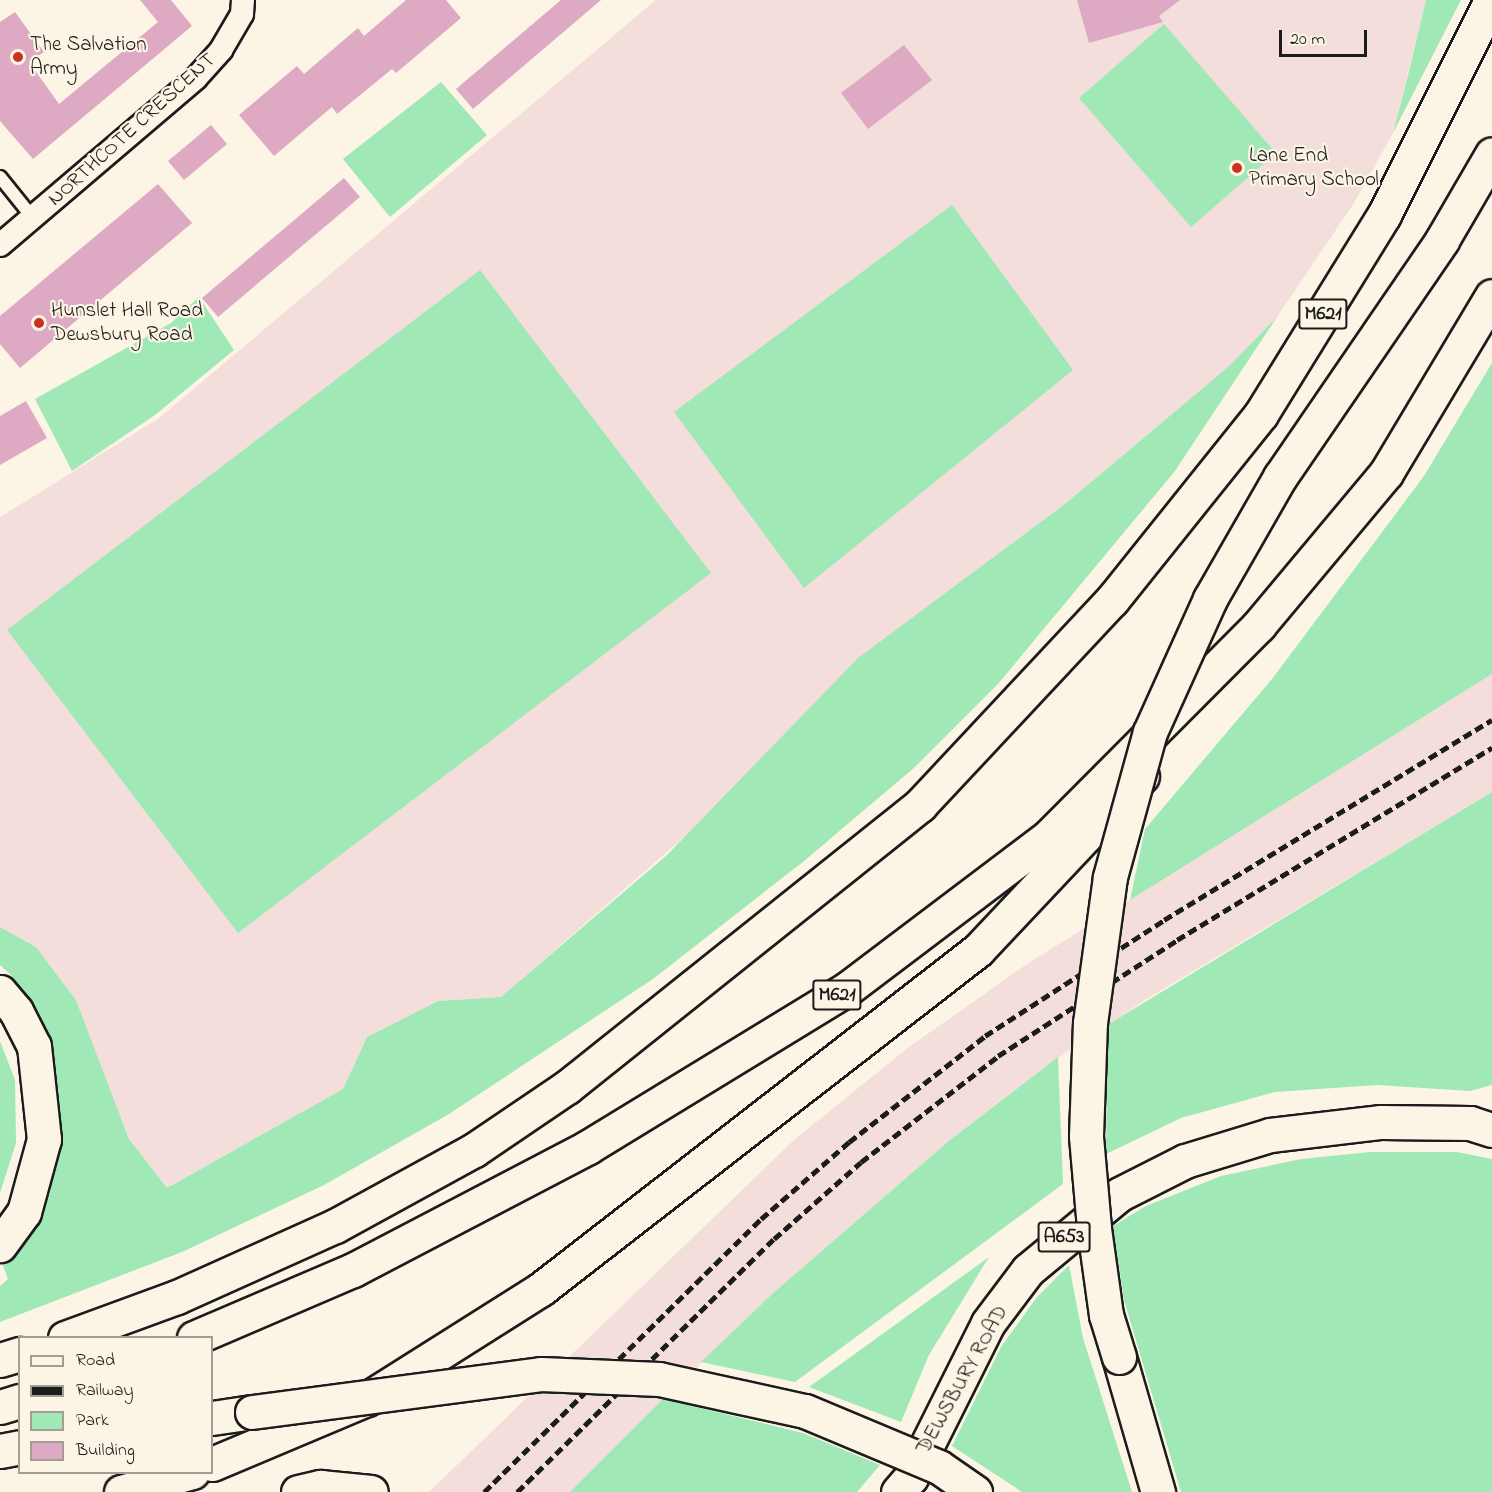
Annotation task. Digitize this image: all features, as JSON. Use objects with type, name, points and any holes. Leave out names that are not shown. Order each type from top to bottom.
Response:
[{"type":"main road","name":"M621","points":[[70,1336],[177,1297],[335,1226],[474,1150],[567,1087],[920,805],[1112,600],[1261,414],[1384,215],[1491,0]]},
{"type":"main road","points":[[1158,1492],[1106,1316],[1094,1228],[1086,1136],[1090,1023],[1110,878],[1150,732],[1210,599],[1280,477],[1442,240],[1492,154]]},
{"type":"main road","name":"M621","points":[[199,1336],[353,1270],[588,1147],[847,989],[1049,836],[1259,625],[1386,473],[1492,296]]},
{"type":"main road","points":[[213,1464],[367,1400],[541,1289],[978,950],[1146,772],[1278,616],[1366,496]]},
{"type":"main road","points":[[0,992],[16,1011],[34,1047],[44,1139],[24,1212],[0,1245]]},
{"type":"main road","name":"DEWSBURY ROAD","points":[[907,1487],[988,1323],[1028,1270],[1080,1225],[1145,1179],[1227,1146],[1314,1127],[1446,1122],[1492,1130]]},
{"type":"main road","points":[[0,1360],[18,1355]]},
{"type":"main road","points":[[213,1418],[541,1374],[659,1379],[805,1411],[939,1467],[975,1492]]},
{"type":"main road","points":[[0,1407],[18,1402]]},
{"type":"main road","points":[[0,1451],[18,1447]]},
{"type":"main road","points":[[121,1492],[188,1474]]},
{"type":"main road","points":[[298,1492],[320,1487],[371,1492]]},
{"type":"street","name":"NORTHCOTE CRESCENT","points":[[0,245],[196,78],[221,50],[242,14],[243,0]]},
{"type":"lane","points":[[0,177],[33,218]]},
{"type":"shaded area","points":[[656,0],[1426,0],[1393,133],[1354,203],[1277,317],[1228,367],[1065,504],[501,997],[438,1001],[367,1037],[343,1089],[167,1188],[129,1139],[76,1000],[36,947],[0,927],[0,517],[159,418]]},
{"type":"shaded area","points":[[1492,674],[1492,792],[1145,1000],[1043,1068],[950,1140],[771,1295],[570,1492],[429,1492],[795,1139],[909,1047],[1027,964]]},
{"type":"green space","points":[[1426,0],[1461,0],[1393,133],[1408,75]]},
{"type":"green space","points":[[1164,24],[1276,153],[1191,227],[1079,98]]},
{"type":"green space","points":[[441,82],[487,135],[390,217],[343,159]]},
{"type":"green space","points":[[952,205],[1073,370],[804,588],[674,412]]},
{"type":"green space","points":[[480,270],[711,573],[238,933],[7,630]]},
{"type":"green space","points":[[199,297],[234,350],[155,415],[72,471],[35,399],[171,323]]},
{"type":"green space","points":[[1277,317],[1175,471],[998,684],[915,767],[804,861],[653,979],[449,1114],[324,1185],[182,1252],[0,1322],[0,1286],[8,1279],[2,1263],[50,1194],[59,1118],[46,1042],[12,976],[0,965],[0,927],[36,947],[76,1000],[129,1139],[167,1188],[343,1089],[367,1037],[438,1001],[501,997],[667,855],[858,658],[1065,504],[1228,367]]},
{"type":"green space","points":[[1492,363],[1492,674],[1130,900],[1145,829],[1272,679],[1424,476]]},
{"type":"green space","points":[[1492,792],[1492,1085],[1470,1091],[1377,1085],[1275,1092],[1181,1118],[1106,1154],[1107,1025]]},
{"type":"green space","points":[[0,1041],[15,1080],[16,1143],[0,1193]]},
{"type":"green space","points":[[1058,1057],[1063,1184],[795,1382],[701,1362],[771,1295],[950,1140]]},
{"type":"green space","points":[[1370,1152],[1457,1152],[1492,1159],[1492,1492],[1181,1492],[1124,1300],[1113,1226],[1146,1206],[1221,1176],[1301,1159]]},
{"type":"green space","points":[[989,1257],[929,1355],[901,1422],[809,1387]]},
{"type":"green space","points":[[1069,1265],[1083,1338],[1132,1492],[1022,1492],[952,1446],[1001,1347],[1037,1297]]},
{"type":"green space","points":[[663,1399],[803,1433],[880,1465],[857,1492],[570,1492]]},
{"type":"building","points":[[140,0],[171,0],[192,26],[33,159],[0,121],[0,22],[15,12],[44,52],[29,62],[59,104],[158,22]]},
{"type":"building","points":[[406,0],[446,0],[461,18],[396,73],[392,69],[337,114],[332,107],[274,156],[239,115],[297,66],[304,74],[358,28],[364,36]]},
{"type":"building","points":[[561,0],[601,0],[473,109],[456,89]]},
{"type":"building","points":[[1077,0],[1180,0],[1159,16],[1163,22],[1089,43]]},
{"type":"building","points":[[904,45],[932,80],[868,129],[841,93]]},
{"type":"building","points":[[211,125],[227,144],[184,180],[168,161]]},
{"type":"building","points":[[344,178],[360,197],[218,317],[202,298]]},
{"type":"building","points":[[158,184],[192,223],[20,368],[0,344],[0,316]]},
{"type":"building","points":[[26,401],[47,438],[0,465],[0,416]]},
{"type":"railway","points":[[484,1492],[761,1219],[849,1142],[985,1036],[1164,920],[1492,720]]},
{"type":"railway","points":[[517,1492],[774,1239],[861,1162],[998,1056],[1177,940],[1492,748]]},
{"type":"place","name":"The Salvation Army","points":[[18,57]]},
{"type":"place","name":"Lane End Primary School","points":[[1237,168]]},
{"type":"place","name":"Hunslet Hall Road Dewsbury Road","points":[[39,323]]}]
